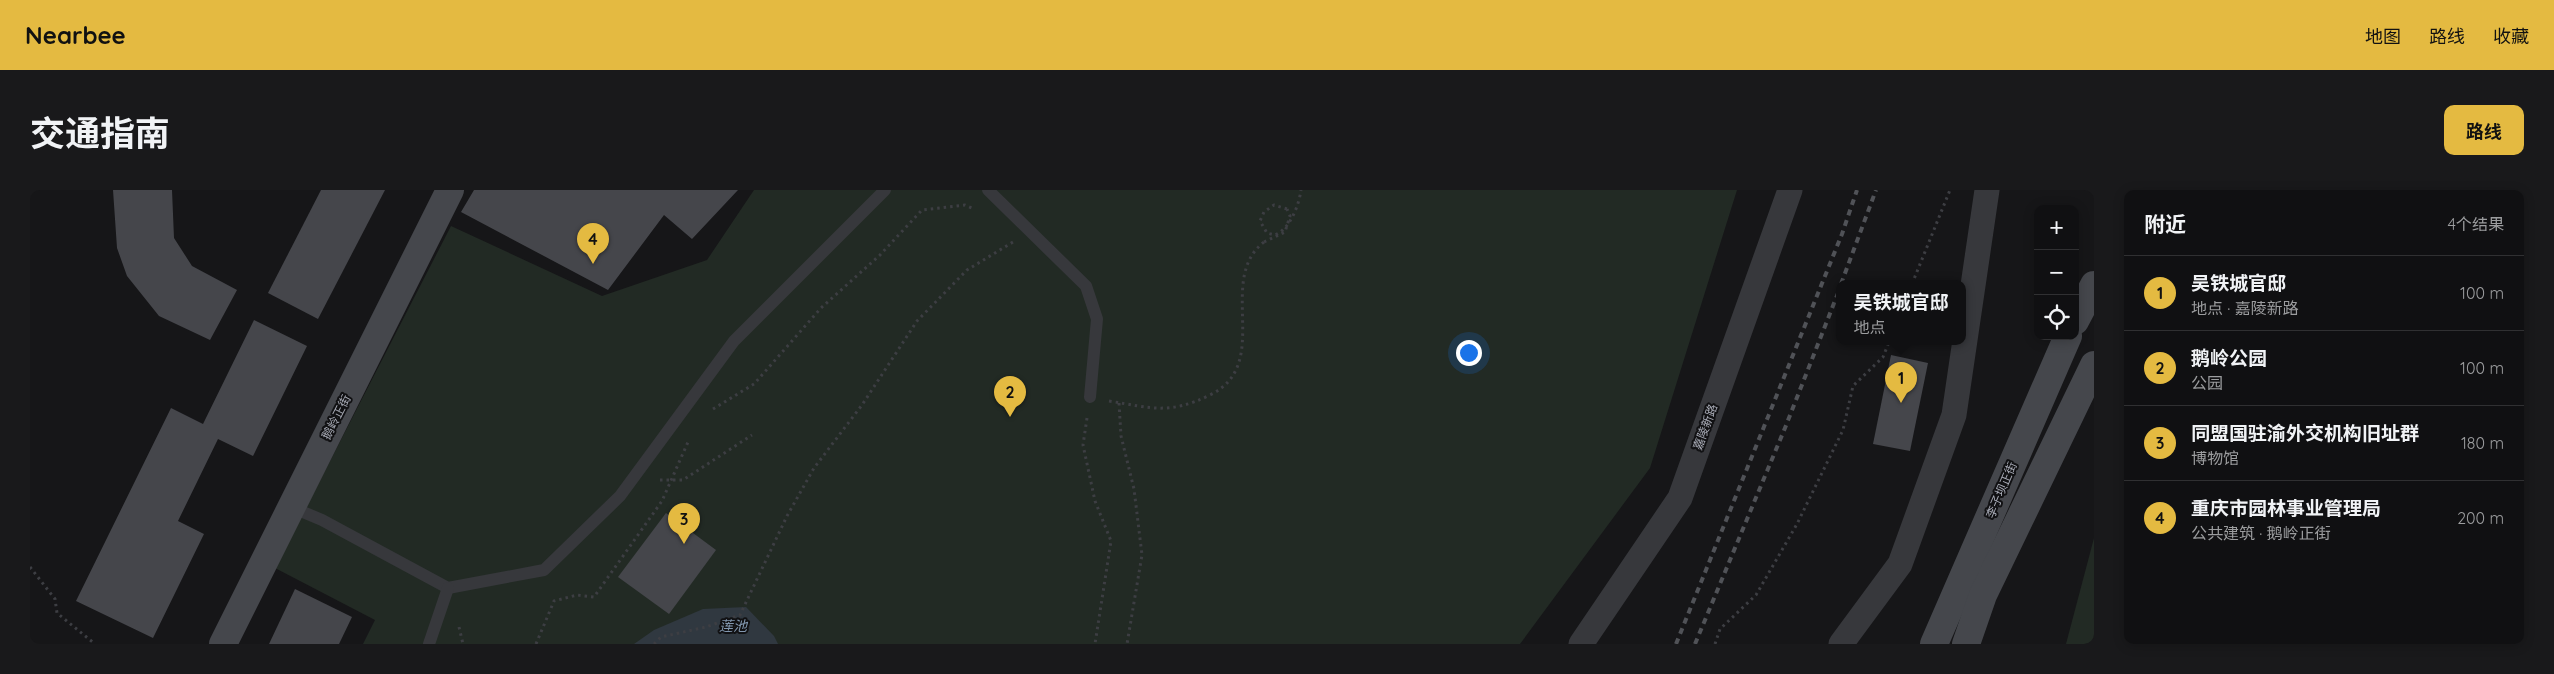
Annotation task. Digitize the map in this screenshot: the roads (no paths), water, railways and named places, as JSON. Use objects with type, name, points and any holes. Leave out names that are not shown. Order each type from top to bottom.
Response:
[{"type":"main road","name":"鹅岭正街","points":[[223,644],[450,190]]},
{"type":"main road","points":[[2079,313],[2094,285]]},
{"type":"main road","name":"李子坝正街","points":[[1934,644],[2066,340]]},
{"type":"main road","points":[[1966,644],[1984,595],[2094,365]]},
{"type":"street","name":"嘉陵新路","points":[[1581,644],[1680,498],[1790,190]]},
{"type":"street","points":[[1966,333],[1987,190]]},
{"type":"street","points":[[1841,644],[1900,564],[1954,415],[1964,345]]},
{"type":"lane","points":[[291,507],[322,520],[448,588],[544,570],[620,496],[734,340],[885,190]]},
{"type":"lane","points":[[988,190],[1086,286],[1097,318],[1090,397]]},
{"type":"lane","points":[[429,644],[448,588]]},
{"type":"water","name":"莲池","points":[[746,607],[774,636],[778,644],[634,644],[654,630],[703,609]]},
{"type":"railway","points":[[1676,644],[1842,234],[1857,190]]},
{"type":"railway","points":[[1842,280],[1876,190]]},
{"type":"railway","points":[[1695,644],[1785,428],[1836,298]]},
{"type":"place","name":"重庆市园林事业管理局","points":[[593,264]]},
{"type":"place","name":"吴铁城官邸","points":[[1901,403]]},
{"type":"place","name":"鹅岭公园","points":[[1010,417]]},
{"type":"place","name":"同盟国驻渝外交机构旧址群","points":[[684,544]]}]
